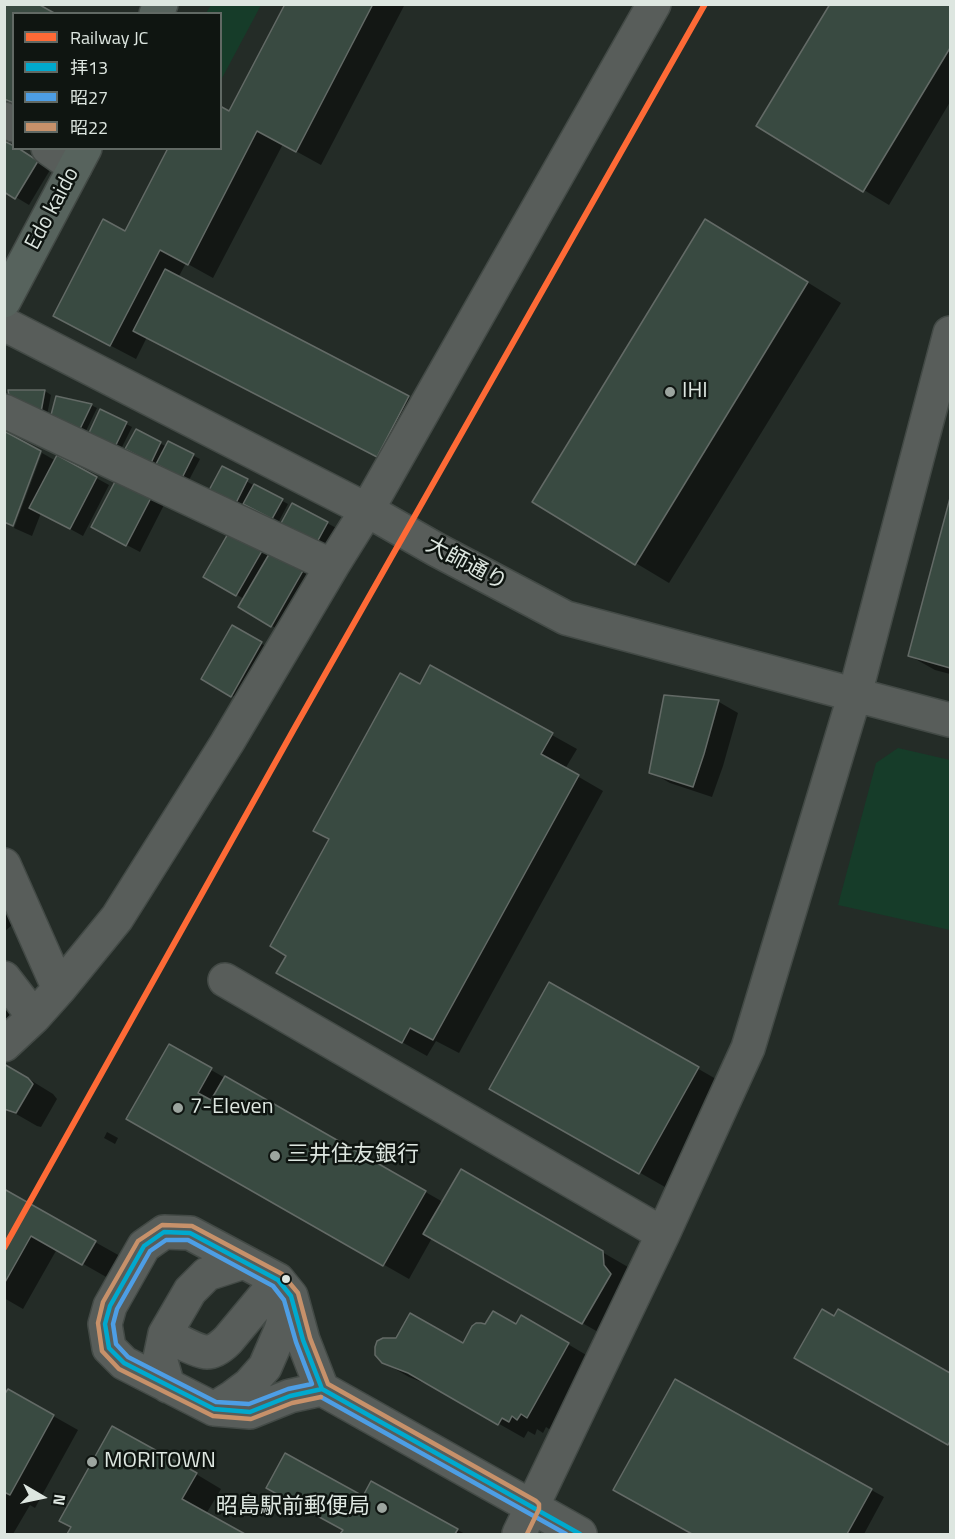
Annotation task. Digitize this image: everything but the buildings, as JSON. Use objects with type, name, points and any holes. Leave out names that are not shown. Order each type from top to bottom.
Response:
[{"type":"main road","name":"Edo kaido","points":[[4,301],[80,158]]},
{"type":"street","points":[[4,1045],[34,1017],[117,918],[368,510],[654,4]]},
{"type":"street","points":[[54,150],[80,158]]},
{"type":"street","name":"大師通り","points":[[4,324],[368,510],[437,550],[566,618],[951,720]]},
{"type":"street","points":[[526,1521],[663,1234],[748,1048],[855,694],[951,333]]},
{"type":"street","points":[[4,411],[332,566]]},
{"type":"street","points":[[4,865],[59,988]]},
{"type":"street","points":[[4,978],[34,1017]]},
{"type":"street","points":[[225,980],[663,1234]]},
{"type":"street","points":[[322,1389],[290,1396],[250,1412],[214,1408],[124,1363],[109,1348],[105,1324],[110,1306],[144,1246],[164,1232],[190,1233],[244,1262],[285,1288],[322,1389],[526,1521],[580,1534]]},
{"type":"street","points":[[168,1386],[160,1358],[165,1334],[190,1291],[207,1274],[244,1262]]},
{"type":"street","points":[[165,1334],[206,1352],[219,1347],[228,1340],[285,1288]]},
{"type":"street","points":[[214,1408],[233,1397],[265,1367],[281,1330],[285,1288]]},
{"type":"green space","points":[[211,5],[261,5],[222,78],[222,12],[207,12]]},
{"type":"green space","points":[[898,748],[950,760],[950,930],[838,905],[876,763]]},
{"type":"rail line","name":"JC","points":[[4,1248],[294,729],[705,4]]},
{"type":"transit line","name":"昭22","points":[[321,1397],[292,1403],[251,1419],[213,1416],[119,1369],[102,1351],[98,1323],[103,1302],[138,1241],[162,1225],[192,1226],[282,1274],[298,1293],[310,1338],[328,1384],[536,1501],[539,1509],[527,1534]]},
{"type":"transit line","name":"拝13","points":[[164,1232],[190,1233],[278,1280],[291,1296],[303,1340],[322,1389],[290,1396],[250,1412],[214,1409],[124,1363],[109,1348],[105,1324],[110,1306],[144,1246],[164,1232]]},
{"type":"transit line","name":"昭27","points":[[166,1240],[188,1240],[273,1286],[284,1300],[296,1342],[312,1384],[288,1389],[249,1404],[216,1402],[128,1357],[116,1344],[113,1324],[117,1309],[150,1251],[166,1240]]},
{"type":"transit line","name":"拝13","points":[[322,1389],[580,1534]]},
{"type":"transit line","name":"昭27","points":[[321,1397],[566,1534]]},
{"type":"place","name":"IHI","points":[[670,392]]},
{"type":"place","name":"7-Eleven","points":[[178,1108]]},
{"type":"place","name":"三井住友銀行","points":[[275,1156]]},
{"type":"place","name":"MORITOWN","points":[[92,1462]]},
{"type":"place","name":"昭島駅前郵便局","points":[[382,1508]]}]
